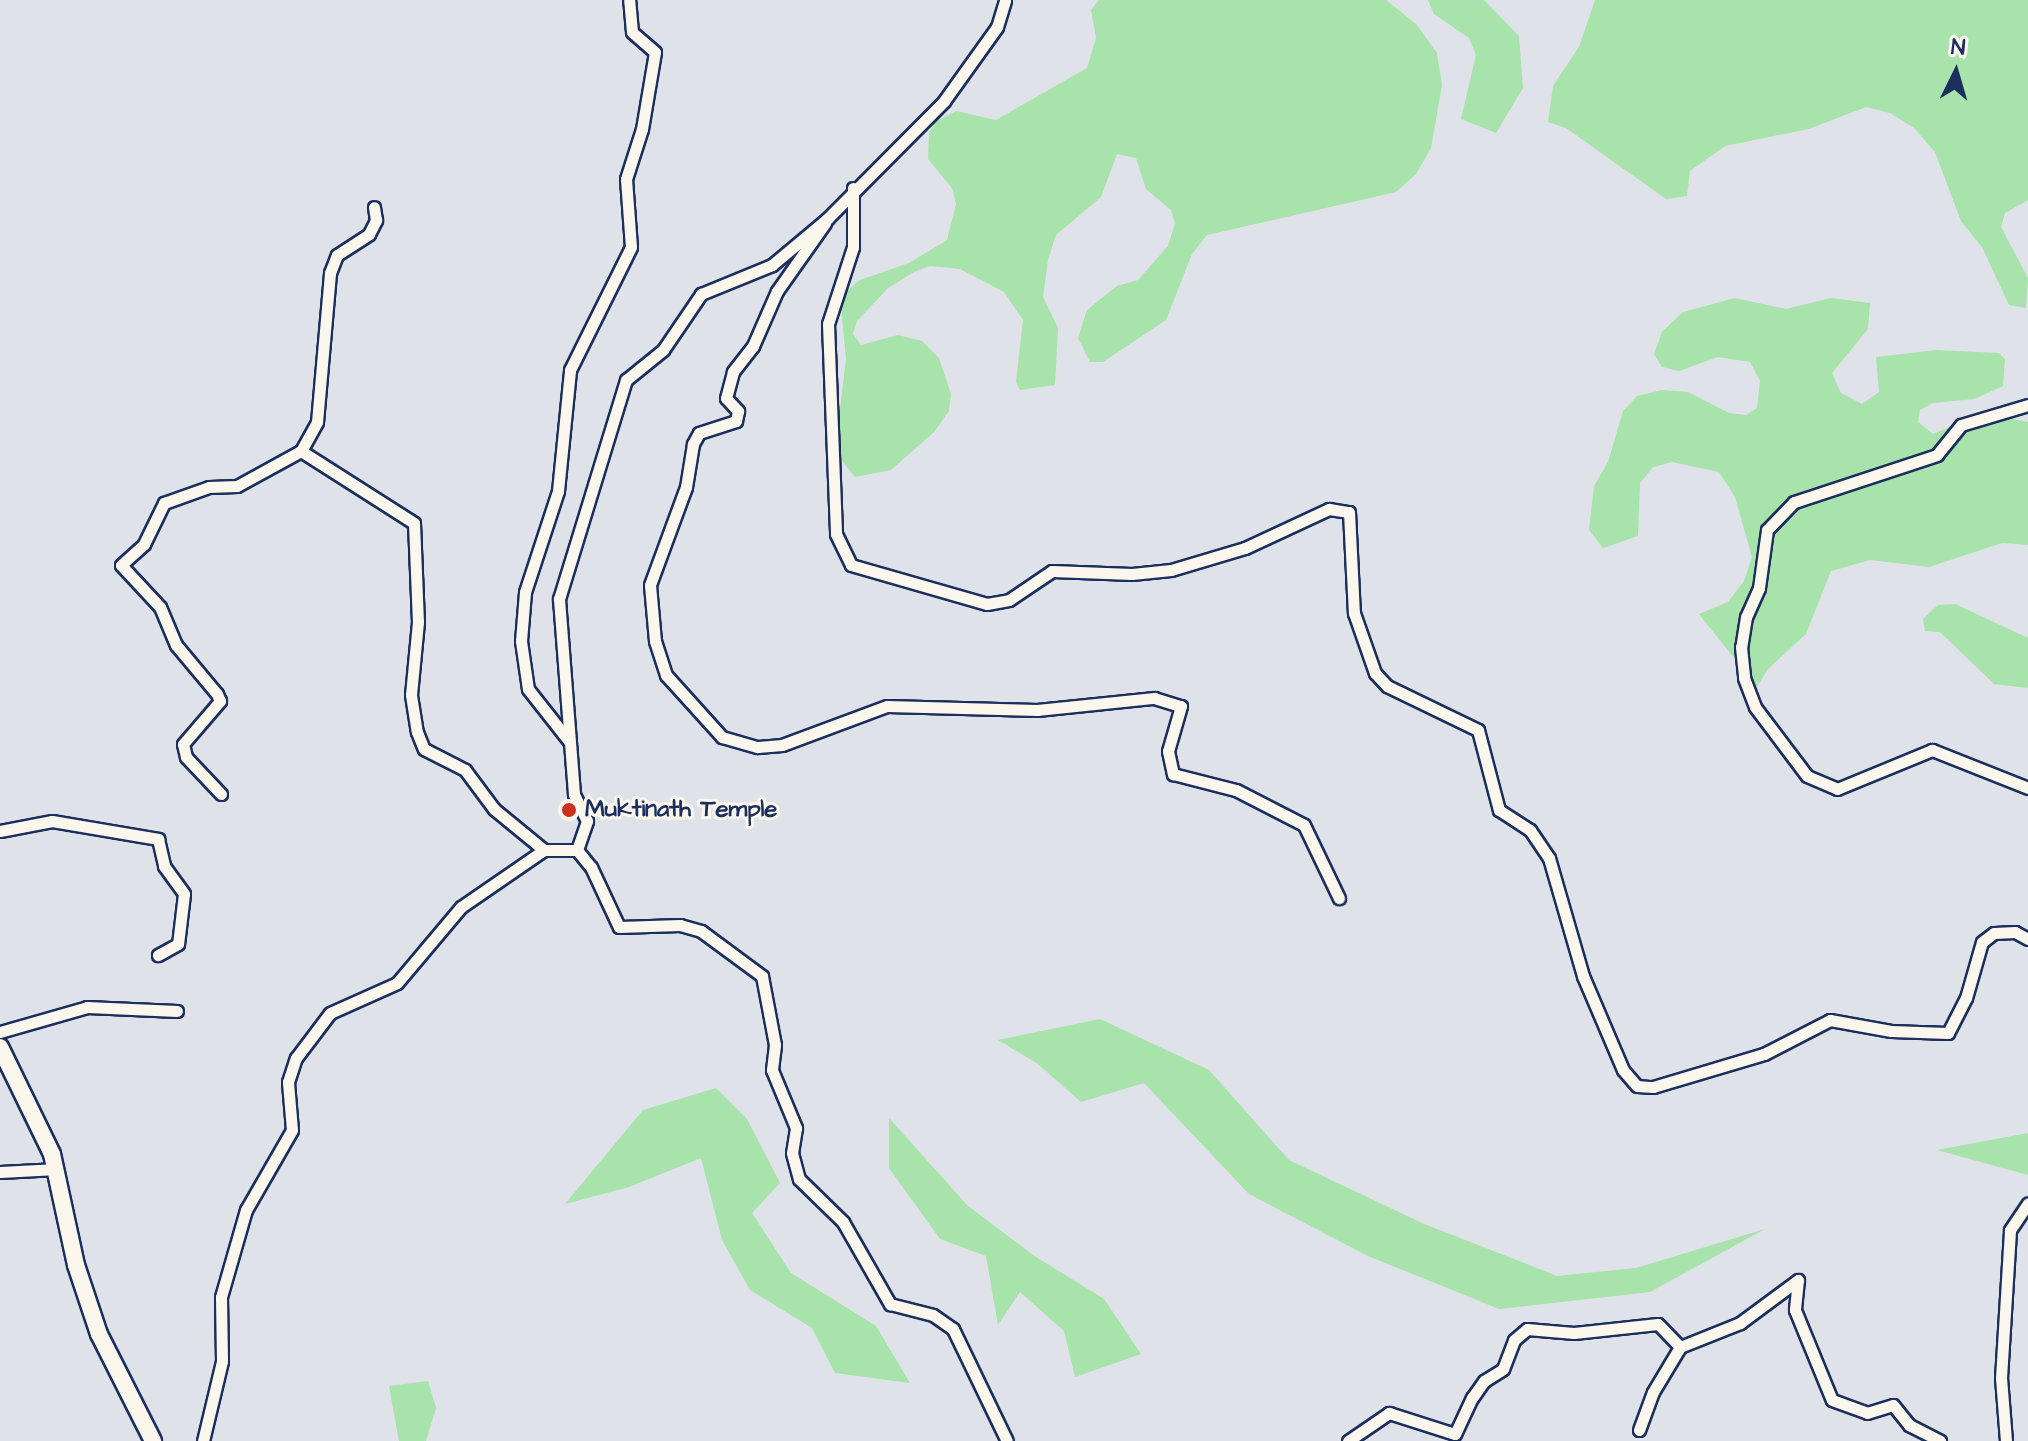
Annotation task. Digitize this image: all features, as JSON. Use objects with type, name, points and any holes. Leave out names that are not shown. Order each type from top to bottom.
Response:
[{"type":"street","points":[[569,741],[528,689],[521,641],[525,592],[558,491],[570,370],[631,247],[626,179],[642,129],[655,52],[632,32],[629,0]]},
{"type":"street","points":[[577,850],[587,821],[574,794],[559,599],[616,398],[626,380],[663,350],[701,294],[772,265],[827,219],[853,188],[944,101],[990,40],[1005,0]]},
{"type":"street","points":[[853,188],[853,247],[828,324],[836,534],[851,565],[987,604],[1009,600],[1052,571],[1132,574],[1171,570],[1245,548],[1329,509],[1349,512],[1354,613],[1375,673],[1387,686],[1478,730],[1499,810],[1530,830],[1549,858],[1583,976],[1623,1070],[1637,1086],[1653,1087],[1764,1054],[1830,1020],[1891,1031],[1948,1033],[1966,998],[1982,942],[1994,933],[2015,932],[2028,939]]},
{"type":"street","points":[[221,794],[186,757],[183,744],[220,701],[217,694],[176,645],[160,607],[121,565],[144,544],[164,503],[209,487],[237,486],[301,451],[317,422],[330,273],[337,255],[369,234],[376,220],[374,207]]},
{"type":"street","points":[[827,219],[812,248],[777,291],[753,346],[733,372],[726,398],[738,411],[736,421],[699,433],[693,444],[686,487],[650,585],[655,641],[666,675],[722,737],[758,747],[782,745],[887,706],[1037,710],[1154,698],[1181,706],[1168,751],[1173,774],[1236,790],[1304,825],[1339,898]]},
{"type":"street","points":[[2028,405],[1961,425],[1937,455],[1794,502],[1767,530],[1759,588],[1746,617],[1741,647],[1744,678],[1755,707],[1807,776],[1837,789],[1932,750],[2028,788]]},
{"type":"street","points":[[301,451],[414,523],[418,622],[411,695],[417,732],[424,749],[465,770],[494,809],[544,850]]},
{"type":"street","points":[[0,831],[52,821],[158,839],[164,866],[184,894],[178,944],[158,955]]},
{"type":"street","points":[[203,1441],[222,1361],[221,1297],[246,1210],[292,1130],[288,1082],[296,1058],[330,1013],[397,983],[461,907],[544,850],[577,850]]},
{"type":"street","points":[[577,850],[591,867],[619,927],[680,925],[701,931],[762,976],[775,1045],[772,1070],[796,1128],[792,1153],[799,1179],[843,1222],[890,1304],[933,1315],[953,1329],[1007,1441]]},
{"type":"street","points":[[0,1032],[87,1007],[177,1011]]},
{"type":"street","points":[[0,1047],[57,1169],[87,1302],[121,1384],[153,1441]]},
{"type":"street","points":[[0,1172],[57,1169]]},
{"type":"street","points":[[2006,1441],[2001,1378],[2010,1230],[2028,1203]]},
{"type":"street","points":[[1639,1430],[1653,1392],[1680,1347],[1740,1323],[1798,1280],[1795,1310],[1832,1400],[1867,1413],[1893,1405],[1909,1425],[1940,1441]]},
{"type":"street","points":[[1348,1441],[1389,1413],[1455,1434],[1472,1398],[1484,1381],[1503,1369],[1514,1340],[1527,1329],[1574,1333],[1658,1324],[1680,1347]]},
{"type":"green space","points":[[1099,0],[1386,0],[1416,24],[1437,53],[1442,85],[1431,148],[1416,174],[1396,192],[1207,235],[1192,254],[1166,320],[1103,362],[1090,362],[1078,338],[1087,310],[1117,286],[1138,280],[1168,246],[1175,223],[1171,210],[1146,189],[1136,158],[1117,154],[1101,197],[1056,235],[1048,260],[1043,297],[1058,328],[1055,385],[1020,390],[1016,382],[1023,320],[1004,292],[960,269],[930,266],[914,272],[888,288],[857,321],[853,334],[861,345],[898,335],[922,341],[939,358],[951,394],[949,411],[934,432],[891,470],[855,477],[835,452],[846,359],[840,296],[860,280],[909,263],[947,240],[956,204],[952,188],[928,159],[929,133],[935,122],[956,111],[996,120],[1087,68],[1096,38],[1091,10]]},
{"type":"green space","points":[[1428,0],[1484,0],[1519,36],[1523,88],[1496,133],[1461,119],[1476,55],[1469,38],[1434,14]]},
{"type":"green space","points":[[1595,0],[2028,0],[2028,200],[2005,213],[2001,227],[2028,278],[2026,308],[2009,305],[1982,247],[1961,221],[1935,152],[1914,128],[1890,113],[1866,107],[1809,129],[1725,146],[1690,171],[1687,196],[1666,199],[1566,128],[1548,122],[1553,86],[1579,47]]},
{"type":"green space","points":[[1735,298],[1786,309],[1831,298],[1870,303],[1868,329],[1832,373],[1841,393],[1862,404],[1879,392],[1876,357],[1936,350],[1999,353],[2005,359],[2003,386],[1974,399],[1933,403],[1920,410],[1918,422],[1933,434],[1984,413],[2028,422],[2028,545],[2002,543],[1929,567],[1870,560],[1831,571],[1806,634],[1768,669],[1757,687],[1699,614],[1728,602],[1744,581],[1752,557],[1735,497],[1719,472],[1672,462],[1653,467],[1640,483],[1638,536],[1603,548],[1589,530],[1594,486],[1608,462],[1623,411],[1637,396],[1662,390],[1688,392],[1729,413],[1746,415],[1757,408],[1760,381],[1750,362],[1718,357],[1679,371],[1662,367],[1654,354],[1662,332],[1683,312]]},
{"type":"green space","points":[[1955,604],[2028,638],[2028,688],[1994,684],[1940,632],[1925,631],[1923,619],[1938,605]]},
{"type":"green space","points":[[1100,1019],[1209,1070],[1289,1160],[1422,1223],[1557,1276],[1636,1268],[1765,1229],[1650,1292],[1499,1309],[1368,1256],[1249,1194],[1144,1083],[1081,1102],[1038,1064],[998,1040]]},
{"type":"green space","points":[[716,1088],[747,1119],[780,1183],[752,1213],[791,1273],[876,1326],[910,1383],[835,1373],[812,1328],[750,1290],[722,1240],[701,1158],[629,1187],[565,1204],[643,1110]]},
{"type":"green space","points":[[889,1118],[967,1205],[1033,1255],[1104,1299],[1141,1354],[1075,1377],[1064,1331],[1020,1292],[998,1325],[986,1256],[940,1239],[889,1168]]},
{"type":"green space","points":[[2028,1133],[2028,1175],[1937,1150]]},
{"type":"green space","points":[[428,1381],[436,1408],[426,1441],[399,1441],[389,1386]]},
{"type":"place","name":"Muktinath Temple","points":[[569,810]]}]
